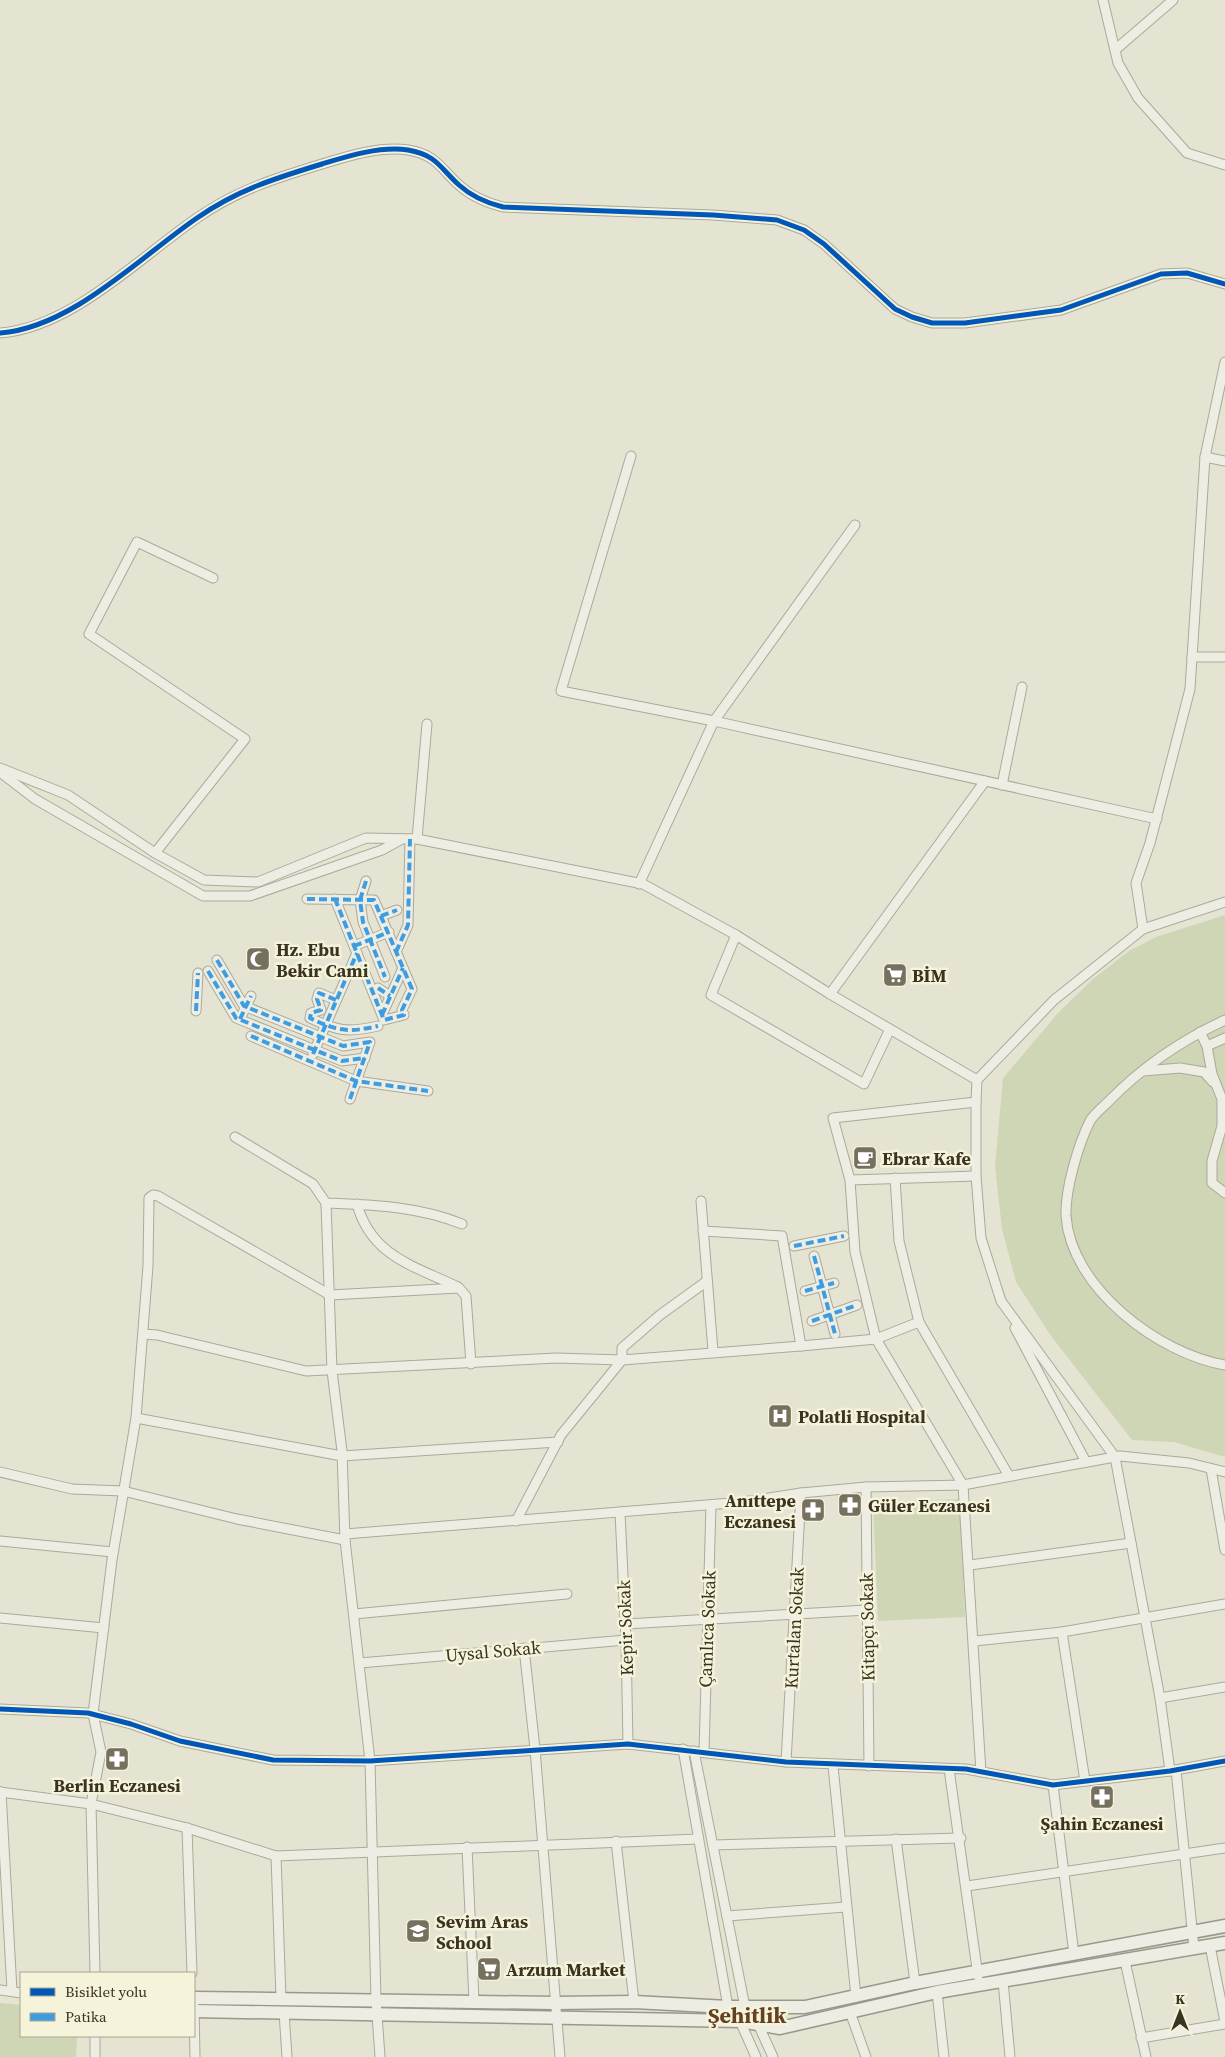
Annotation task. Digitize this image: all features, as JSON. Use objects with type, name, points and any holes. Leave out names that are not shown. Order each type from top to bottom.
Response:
[{"type":"street","points":[[1103,0],[1118,63],[1138,98],[1187,153],[1225,165]]},
{"type":"street","points":[[1115,50],[1173,0]]},
{"type":"street","points":[[0,333],[32,328],[57,317],[144,260],[197,218],[239,192],[348,156],[390,150],[406,150],[429,157],[443,166],[458,184],[472,195],[503,207],[713,215],[786,223],[804,230],[824,244],[895,309],[912,318],[932,323],[965,323],[1061,310],[1161,274],[1187,273],[1225,284]]},
{"type":"street","points":[[1143,929],[1136,883],[1157,819],[1190,689],[1205,457],[1225,362]]},
{"type":"street","points":[[631,456],[561,691],[714,721],[1157,819]]},
{"type":"street","points":[[1205,457],[1225,460]]},
{"type":"street","points":[[639,884],[714,721],[855,525]]},
{"type":"street","points":[[155,853],[245,739],[89,634],[137,542],[213,578]]},
{"type":"street","points":[[1192,657],[1225,657]]},
{"type":"street","points":[[1002,785],[1022,687]]},
{"type":"street","points":[[396,952],[408,924],[410,839],[427,724]]},
{"type":"street","points":[[0,770],[68,795],[155,853],[204,880],[258,882],[366,838],[410,839],[639,884],[736,935],[830,994],[977,1080]]},
{"type":"street","points":[[0,770],[35,799],[203,896],[250,896],[410,839]]},
{"type":"street","points":[[830,994],[985,781]]},
{"type":"street","points":[[366,882],[360,900],[363,922],[376,953],[382,979],[390,996]]},
{"type":"street","points":[[307,899],[335,899],[374,900],[396,952],[401,973],[412,989],[402,1010],[404,1015],[384,1020],[335,899]]},
{"type":"street","points":[[1086,1462],[1001,1301],[980,1238],[976,1176],[977,1080],[1054,1000],[1143,929],[1225,902]]},
{"type":"street","points":[[381,916],[397,910]]},
{"type":"street","points":[[310,1061],[357,953],[370,939],[388,932]]},
{"type":"street","points":[[736,935],[711,995],[864,1084],[890,1029]]},
{"type":"street","points":[[357,953],[376,953]]},
{"type":"street","points":[[217,960],[246,1006],[343,1046],[370,1042],[350,1099]]},
{"type":"street","points":[[208,971],[236,1018],[342,1061],[365,1058]]},
{"type":"street","points":[[196,1011],[198,973]]},
{"type":"street","points":[[382,979],[401,973]]},
{"type":"street","points":[[382,1015],[401,973]]},
{"type":"street","points":[[382,979],[395,986]]},
{"type":"street","points":[[321,1010],[317,999],[319,993],[336,1000]]},
{"type":"street","points":[[240,1019],[251,996]]},
{"type":"street","points":[[331,1014],[321,1010],[311,1013],[310,1018],[326,1026],[353,1032],[378,1026]]},
{"type":"street","points":[[1225,1020],[1200,1032],[1130,1079],[1091,1120],[1073,1167],[1066,1216],[1074,1247],[1094,1285],[1127,1318],[1171,1347],[1209,1362],[1225,1365]]},
{"type":"street","points":[[1200,1032],[1208,1046],[1212,1074],[1222,1099],[1222,1126],[1212,1161],[1212,1183],[1225,1193]]},
{"type":"street","points":[[251,1036],[356,1080],[428,1091]]},
{"type":"street","points":[[1208,1046],[1225,1038]]},
{"type":"street","points":[[1143,1070],[1180,1068],[1204,1072],[1217,1086]]},
{"type":"street","points":[[976,1102],[833,1118],[850,1180],[855,1252],[876,1339],[963,1484],[975,1641],[981,1772]]},
{"type":"street","points":[[235,1137],[313,1184],[326,1203],[332,1371],[342,1456],[346,1537],[370,1761],[374,1852],[376,2000],[380,2057]]},
{"type":"street","points":[[850,1180],[976,1176]]},
{"type":"street","points":[[895,1178],[899,1241],[919,1322],[1009,1476]]},
{"type":"street","points":[[95,1972],[91,1804],[101,1752],[93,1714],[113,1552],[136,1418],[148,1266],[148,1200],[153,1195],[330,1295],[460,1288]]},
{"type":"street","points":[[701,1201],[713,1351]]},
{"type":"street","points":[[326,1203],[413,1209],[442,1216],[462,1224]]},
{"type":"street","points":[[357,1204],[368,1232],[389,1254],[460,1288],[466,1296],[471,1364]]},
{"type":"street","points":[[703,1231],[782,1236],[801,1346]]},
{"type":"street","points":[[794,1246],[844,1236]]},
{"type":"street","points":[[814,1256],[835,1334]]},
{"type":"street","points":[[516,1521],[558,1442],[622,1360],[622,1348],[660,1315],[706,1281]]},
{"type":"street","points":[[805,1291],[834,1283]]},
{"type":"street","points":[[1001,1301],[1115,1457],[1173,1770],[1185,1853],[1191,1933],[1194,1948]]},
{"type":"street","points":[[812,1321],[858,1305]]},
{"type":"street","points":[[144,1334],[157,1335],[306,1371],[332,1371],[556,1358],[622,1360],[713,1351],[801,1346],[876,1339],[919,1322]]},
{"type":"street","points":[[136,1418],[342,1456],[558,1442]]},
{"type":"street","points":[[0,1473],[72,1489],[123,1491],[237,1519],[346,1537],[711,1505],[801,1493],[963,1484],[1115,1457],[1189,1463],[1225,1472]]},
{"type":"street","points":[[1210,1469],[1225,1550]]},
{"type":"street","name":"Kitapçı Sokak","points":[[866,1488],[869,1766]]},
{"type":"street","name":"Kurtalan Sokak","points":[[786,1762],[801,1493]]},
{"type":"street","name":"Çamlıca Sokak","points":[[704,1752],[711,1505]]},
{"type":"street","name":"Kepir Sokak","points":[[620,1512],[626,1624],[628,1744]]},
{"type":"street","points":[[0,1540],[113,1552]]},
{"type":"street","points":[[970,1565],[1131,1543]]},
{"type":"street","points":[[354,1614],[567,1594]]},
{"type":"street","points":[[975,1641],[1062,1632],[1225,1604]]},
{"type":"street","points":[[626,1624],[867,1610]]},
{"type":"street","points":[[0,1618],[104,1628]]},
{"type":"street","points":[[1062,1632],[1085,1781]]},
{"type":"street","name":"Uysal Sokak","points":[[360,1663],[626,1640]]},
{"type":"street","points":[[524,1648],[535,1750],[554,2003],[560,2057]]},
{"type":"street","points":[[1160,1698],[1225,1687]]},
{"type":"street","points":[[0,1709],[93,1714],[131,1724],[180,1741],[273,1760],[370,1761],[628,1744],[833,1766],[950,1769],[981,1772],[1053,1786],[1225,1761]]},
{"type":"street","points":[[683,1749],[728,2007],[740,2020],[756,2057]]},
{"type":"street","points":[[694,1751],[745,2007],[758,2024],[773,2057]]},
{"type":"street","points":[[833,1766],[856,1997]]},
{"type":"street","points":[[950,1769],[979,1972],[976,1986]]},
{"type":"street","points":[[1053,1786],[1074,1954]]},
{"type":"street","points":[[0,1990],[17,1992],[1,1792],[91,1804],[187,1828],[276,1856],[698,1839]]},
{"type":"street","points":[[187,1828],[192,1972]]},
{"type":"street","points":[[713,1845],[960,1838]]},
{"type":"street","points":[[896,1839],[915,1983]]},
{"type":"street","points":[[616,1841],[634,2002]]},
{"type":"street","points":[[467,1847],[474,2000]]},
{"type":"street","points":[[967,1886],[1225,1848]]},
{"type":"street","points":[[276,1856],[281,1998]]},
{"type":"street","points":[[727,1916],[846,1907]]},
{"type":"street","points":[[195,1998],[474,2000],[554,2003],[634,2002],[728,2007],[805,2007],[915,1983],[1225,1926]]},
{"type":"street","points":[[195,2009],[557,2019],[740,2020],[780,2028],[937,1992],[1225,1943]]},
{"type":"street","points":[[1141,2038],[1225,2023],[1210,1946]]},
{"type":"street","points":[[1125,1961],[1146,2057]]},
{"type":"street","points":[[1003,1982],[1010,2057]]},
{"type":"street","points":[[937,1992],[944,2057]]},
{"type":"street","points":[[284,2012],[287,2057]]},
{"type":"street","points":[[850,2012],[866,2057]]},
{"type":"street","points":[[95,2037],[95,2057]]},
{"type":"street","points":[[195,2037],[195,2057]]},
{"type":"green space","points":[[1225,915],[1225,1457],[1174,1442],[1132,1440],[1051,1336],[1016,1282],[1002,1229],[995,1166],[1003,1078],[1059,1012],[1093,979],[1129,951],[1156,937]]},
{"type":"green space","points":[[960,1499],[965,1617],[878,1621],[873,1502]]},
{"type":"green space","points":[[0,2003],[20,2005],[20,2037],[77,2037],[76,2057],[0,2057]]},
{"type":"marked path","points":[[396,952],[408,925],[410,839]]},
{"type":"marked path","points":[[366,881],[360,900],[363,922],[385,977]]},
{"type":"marked path","points":[[307,899],[374,900],[412,989],[402,1010],[404,1015],[384,1020],[335,899]]},
{"type":"marked path","points":[[381,916],[397,910]]},
{"type":"marked path","points":[[354,946],[389,932]]},
{"type":"marked path","points":[[313,1054],[357,953]]},
{"type":"marked path","points":[[217,960],[244,1006],[343,1046],[370,1042],[350,1099]]},
{"type":"marked path","points":[[382,1015],[403,968]]},
{"type":"marked path","points":[[208,971],[236,1018],[342,1061],[365,1058]]},
{"type":"marked path","points":[[196,1011],[198,973]]},
{"type":"marked path","points":[[378,988],[390,996]]},
{"type":"marked path","points":[[336,1000],[319,993],[317,999],[321,1010],[311,1013],[310,1018],[343,1030],[359,1030],[378,1026]]},
{"type":"marked path","points":[[240,1019],[251,996]]},
{"type":"marked path","points":[[251,1036],[356,1081],[428,1091]]},
{"type":"marked path","points":[[794,1246],[844,1236]]},
{"type":"marked path","points":[[814,1256],[835,1334]]},
{"type":"marked path","points":[[805,1291],[834,1283]]},
{"type":"marked path","points":[[812,1321],[857,1305]]},
{"type":"cycle path","points":[[0,333],[27,328],[79,305],[197,218],[242,192],[332,161],[364,152],[386,149],[408,150],[426,155],[469,193],[503,207],[713,215],[777,220],[804,230],[824,244],[895,309],[932,323],[965,323],[1061,310],[1161,274],[1187,273],[1225,284]]},
{"type":"cycle path","points":[[0,1709],[88,1713],[131,1724],[180,1741],[273,1760],[370,1761],[628,1744],[786,1762],[966,1769],[1053,1785],[1170,1771],[1225,1761]]},
{"type":"place","name":"Hz. Ebu Bekir Cami","points":[[258,959]]},
{"type":"place","name":"BİM","points":[[895,975]]},
{"type":"place","name":"Ebrar Kafe","points":[[865,1158]]},
{"type":"place","name":"Polatli Hospital","points":[[780,1416]]},
{"type":"place","name":"Güler Eczanesi","points":[[850,1505]]},
{"type":"place","name":"Anıttepe Eczanesi","points":[[813,1510]]},
{"type":"place","name":"Berlin Eczanesi","points":[[117,1759]]},
{"type":"place","name":"Şahin Eczanesi","points":[[1102,1797]]},
{"type":"place","name":"Sevim Aras School","points":[[418,1931]]},
{"type":"place","name":"Arzum Market","points":[[489,1969]]},
{"type":"district","name":"Şehitlik","points":[[747,2015]]}]
